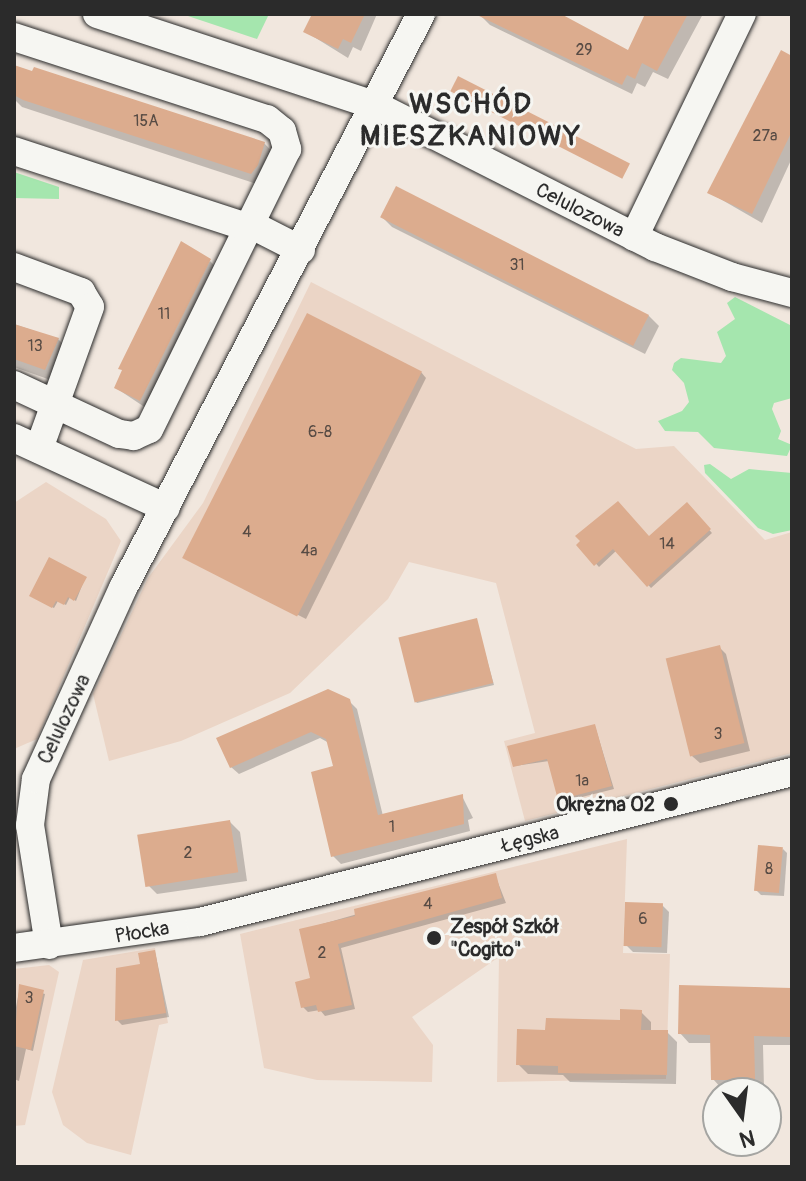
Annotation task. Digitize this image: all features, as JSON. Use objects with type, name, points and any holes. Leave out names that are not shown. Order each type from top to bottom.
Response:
[{"type":"street","points":[[97,14],[377,106]]},
{"type":"street","name":"Celulozowa","points":[[49,945],[30,825],[36,779],[166,508],[377,106],[421,14]]},
{"type":"street","points":[[634,237],[742,14]]},
{"type":"street","points":[[14,37],[278,125],[286,155],[149,429],[125,436],[14,385]]},
{"type":"street","name":"Celulozowa","points":[[377,106],[690,263],[792,293]]},
{"type":"street","points":[[14,151],[251,227],[301,250]]},
{"type":"street","points":[[14,267],[75,288],[89,301],[88,319],[56,405],[27,444],[166,508]]},
{"type":"street","name":"Łęgska","points":[[268,905],[792,772]]},
{"type":"street","name":"Płocka","points":[[14,948],[172,928],[268,905]]},
{"type":"shaded area","points":[[311,282],[636,449],[674,446],[765,540],[792,532],[792,753],[525,821],[504,741],[535,733],[496,583],[409,562],[388,599],[290,693],[181,741],[109,761],[93,694],[148,578],[203,503]]},
{"type":"shaded area","points":[[46,482],[106,519],[121,541],[37,739],[14,749],[14,503]]},
{"type":"shaded area","points":[[627,839],[623,953],[670,954],[666,1079],[497,1082],[499,957],[412,1017],[433,1045],[432,1082],[317,1080],[264,1068],[240,934]]},
{"type":"shaded area","points":[[155,948],[168,1023],[159,1025],[131,1155],[87,1143],[63,1125],[52,1092],[83,960]]},
{"type":"shaded area","points":[[49,965],[59,972],[25,1125],[14,1126],[14,969]]},
{"type":"green space","points":[[182,14],[269,14],[257,39]]},
{"type":"green space","points":[[14,172],[59,187],[59,199],[14,198]]},
{"type":"green space","points":[[735,297],[792,326],[792,398],[774,403],[772,409],[781,431],[778,439],[792,445],[787,456],[714,448],[698,432],[665,431],[658,421],[682,411],[689,402],[684,383],[672,370],[674,363],[681,358],[721,363],[726,356],[717,332],[735,319],[727,303]]},
{"type":"green space","points":[[710,464],[731,479],[749,469],[792,473],[792,530],[773,534],[758,528],[705,473],[704,465]]},
{"type":"building","points":[[312,14],[365,14],[351,43],[343,39],[338,49],[303,32]]},
{"type":"building","points":[[475,14],[561,14],[628,50],[645,14],[688,14],[657,71],[642,63],[635,79],[627,75],[622,85]]},
{"type":"building","points":[[781,50],[792,56],[792,131],[752,214],[707,193]]},
{"type":"building","points":[[14,65],[32,71],[34,67],[265,142],[258,165],[251,174],[23,100],[14,95]]},
{"type":"building","points":[[458,76],[630,164],[622,179],[450,91]]},
{"type":"building","points":[[396,186],[649,315],[633,346],[380,217]]},
{"type":"building","points":[[181,241],[211,259],[140,401],[114,388],[122,370],[118,369]]},
{"type":"building","points":[[307,313],[422,372],[297,617],[182,558]]},
{"type":"building","points":[[14,324],[59,338],[45,370],[14,359]]},
{"type":"building","points":[[618,501],[649,536],[687,502],[711,529],[647,587],[613,549],[594,566],[576,545],[580,541],[575,536]]},
{"type":"building","points":[[49,557],[87,577],[74,601],[68,597],[64,605],[56,601],[52,608],[29,596]]},
{"type":"building","points":[[477,618],[493,683],[415,703],[398,638]]},
{"type":"building","points":[[720,645],[744,743],[690,757],[666,659]]},
{"type":"building","points":[[328,689],[350,699],[378,815],[463,794],[464,824],[331,857],[311,772],[333,766],[326,739],[311,732],[230,768],[216,738]]},
{"type":"building","points":[[595,724],[612,786],[558,800],[547,759],[513,767],[507,746]]},
{"type":"building","points":[[230,820],[238,872],[145,887],[137,835]]},
{"type":"building","points":[[758,845],[783,847],[779,893],[754,891]]},
{"type":"building","points":[[496,873],[502,898],[338,944],[352,1005],[318,1012],[316,1005],[301,1008],[295,982],[310,978],[299,929],[355,916],[354,909]]},
{"type":"building","points":[[625,902],[663,903],[661,947],[623,946]]},
{"type":"building","points":[[155,950],[166,1013],[115,1021],[116,968],[140,964],[138,953]]},
{"type":"building","points":[[19,984],[44,990],[31,1050],[14,1046]]},
{"type":"building","points":[[679,985],[792,988],[791,1037],[754,1036],[755,1077],[711,1077],[710,1035],[678,1034]]},
{"type":"building","points":[[620,1009],[642,1010],[641,1030],[668,1030],[667,1075],[558,1073],[558,1066],[516,1065],[517,1029],[545,1030],[546,1018],[620,1020]]},
{"type":"place","name":"Okrężna 02","points":[[671,804]]},
{"type":"place","name":"Zespół Szkół \"Cogito\"","points":[[434,938]]},
{"type":"district","name":"WSCHÓD MIESZKANIOWY","points":[[471,121]]}]
